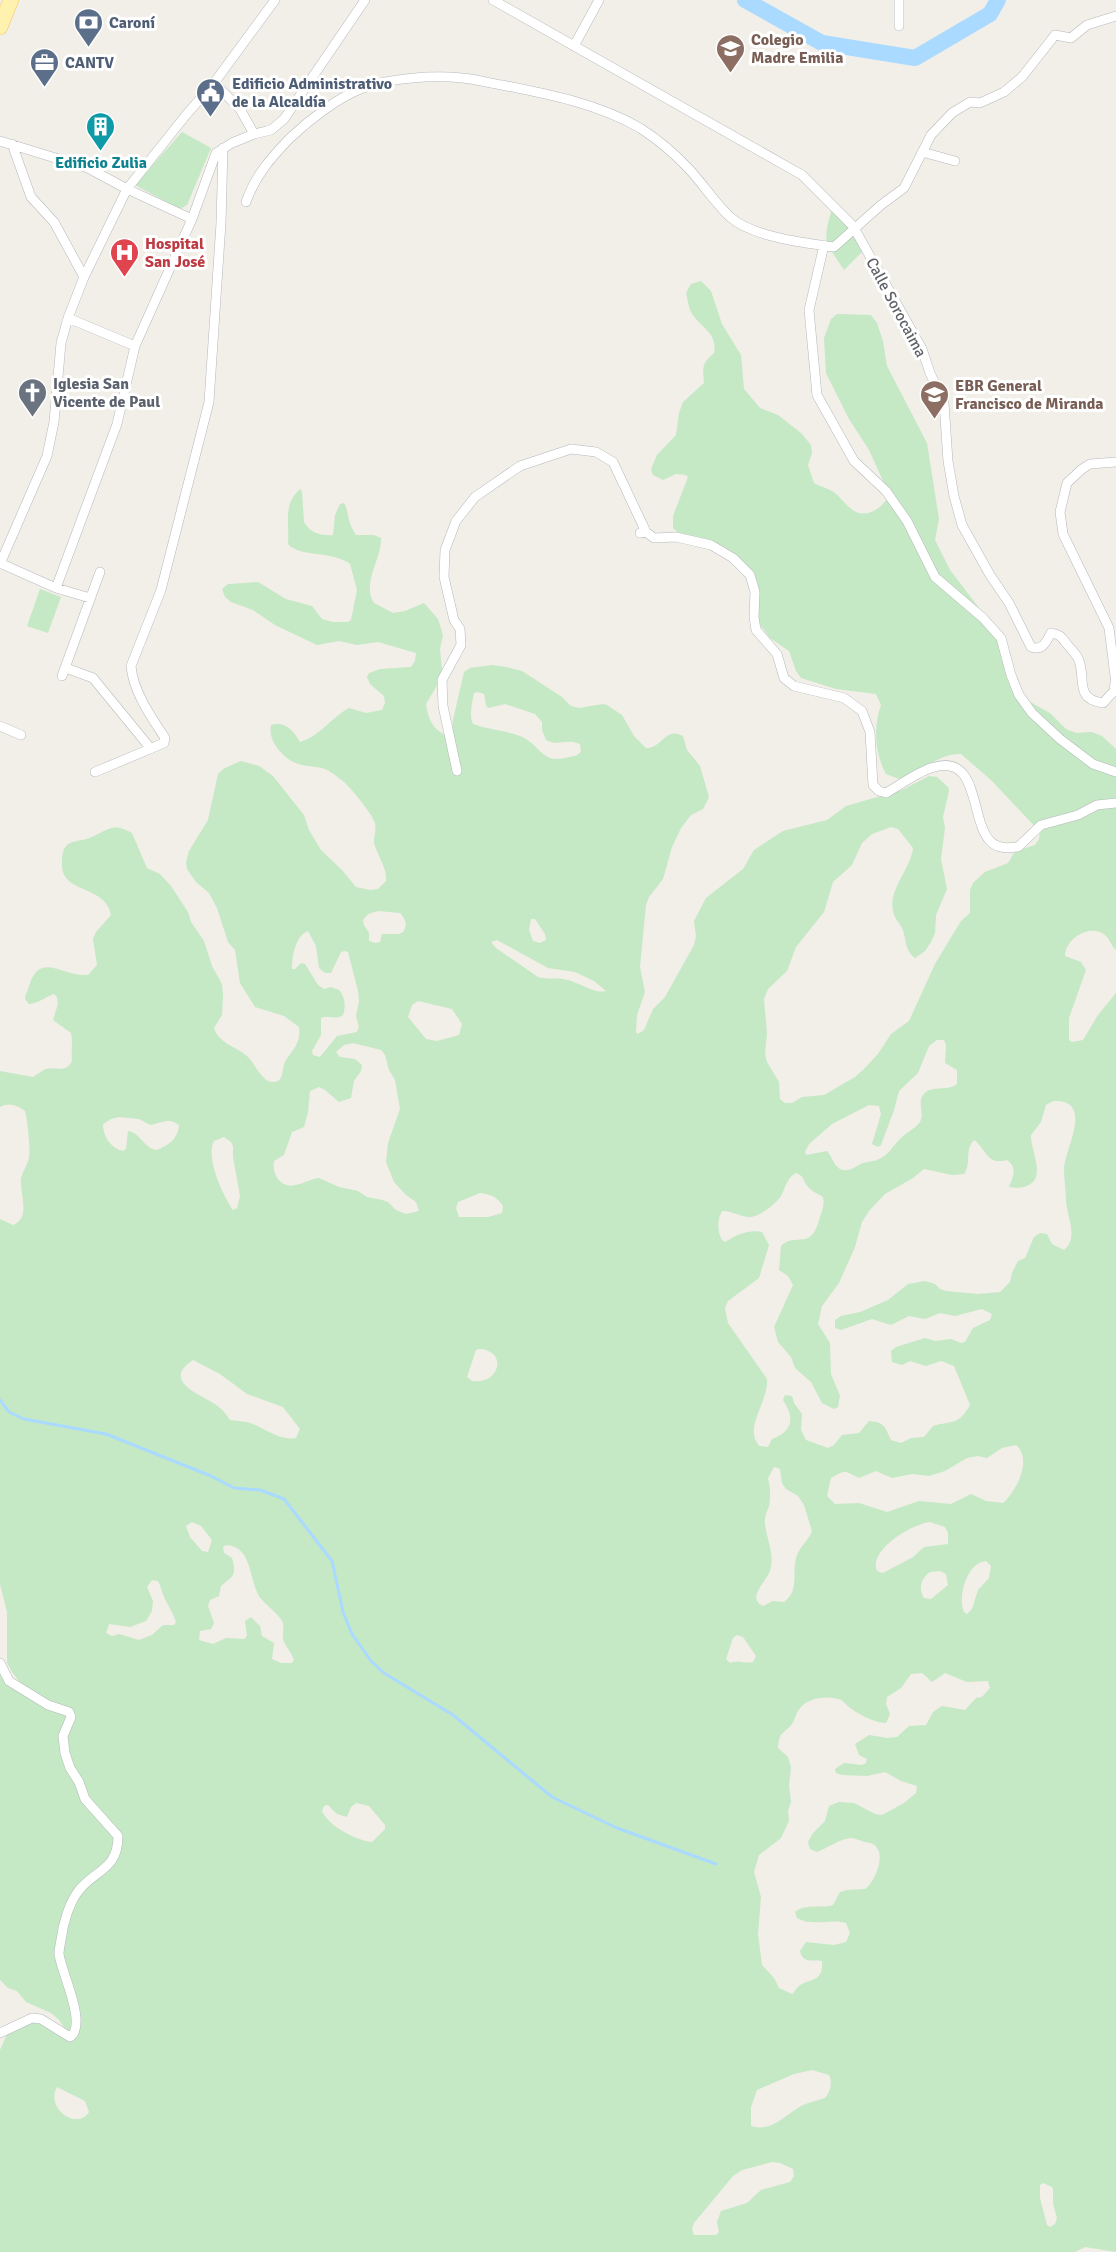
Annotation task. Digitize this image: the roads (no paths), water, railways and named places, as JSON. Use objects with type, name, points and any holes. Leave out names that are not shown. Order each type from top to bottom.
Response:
[{"type":"main road","points":[[0,27],[11,0]]},
{"type":"street","points":[[90,598],[56,588],[0,563],[47,456],[54,422],[61,343],[68,318],[84,277],[127,189],[214,83],[274,0]]},
{"type":"street","points":[[56,588],[117,424],[135,346],[192,219],[216,153],[254,134],[272,129],[284,119],[365,0]]},
{"type":"street","name":"Calle Sorocaima","points":[[492,0],[802,175],[855,230],[922,349],[930,374],[944,403],[948,461],[962,525],[990,575],[1009,603],[1025,638],[1031,647],[1037,648],[1043,646],[1051,633],[1061,636],[1079,659],[1082,684],[1087,697],[1094,702],[1103,703],[1114,691],[1116,683]]},
{"type":"street","points":[[574,46],[598,0]]},
{"type":"street","points":[[898,26],[899,0]]},
{"type":"street","points":[[246,202],[251,186],[272,157],[304,124],[351,93],[364,87],[408,79],[461,78],[522,89],[617,116],[641,129],[675,156],[731,218],[748,228],[770,235],[834,246],[904,188],[931,135],[952,113],[970,102],[980,103],[1004,92],[1022,77],[1055,35],[1071,38],[1087,25],[1116,16]]},
{"type":"street","points":[[214,83],[240,109],[254,134]]},
{"type":"street","points":[[0,141],[88,168],[192,219]]},
{"type":"street","points":[[12,144],[31,197],[54,222],[84,277]]},
{"type":"street","points":[[95,772],[164,743],[165,738],[132,677],[131,666],[161,590],[209,402],[221,223],[223,148]]},
{"type":"street","points":[[922,152],[956,161]]},
{"type":"street","points":[[824,245],[809,310],[817,395],[854,461],[886,490],[907,521],[935,578],[983,618],[1001,638],[1019,695],[1032,714],[1093,764],[1116,772]]},
{"type":"street","points":[[68,318],[135,346]]},
{"type":"street","points":[[457,771],[443,706],[442,680],[461,645],[460,629],[451,609],[444,577],[445,550],[456,521],[475,497],[519,466],[571,449],[596,452],[613,462],[643,532],[654,538],[676,537],[711,545],[733,558],[750,575],[755,592],[756,630],[777,654],[784,678],[794,686],[844,698],[862,711],[870,732],[873,785],[879,791],[886,793],[932,768],[947,766],[957,769],[967,778],[985,833],[991,842],[1001,848],[1018,847],[1041,825],[1077,815],[1097,805],[1116,803]]},
{"type":"street","points":[[1116,462],[1090,464],[1067,483],[1060,512],[1063,534],[1109,628],[1116,683]]},
{"type":"street","points":[[100,572],[64,672],[93,678],[151,749]]},
{"type":"street","points":[[0,726],[21,735]]},
{"type":"street","points":[[0,1663],[9,1681],[48,1705],[69,1712],[71,1717],[63,1736],[64,1753],[85,1799],[118,1836],[118,1848],[108,1866],[80,1889],[69,1908],[62,1929],[59,1954],[68,1979],[77,2025],[74,2034],[70,2037],[41,2019],[32,2018],[0,2033]]},
{"type":"waterway","points":[[745,0],[822,43],[915,58],[990,14],[998,0]]},
{"type":"waterway","points":[[0,1400],[9,1412],[24,1419],[106,1434],[211,1476],[234,1488],[260,1490],[284,1499],[332,1561],[343,1612],[352,1634],[371,1661],[384,1673],[453,1715],[552,1797],[617,1828],[716,1864]]},
{"type":"place","name":"Caroní","points":[[88,48]]},
{"type":"place","name":"Colegio Madre Emilia","points":[[730,74]]},
{"type":"place","name":"CANTV","points":[[44,88]]},
{"type":"place","name":"Edificio Administrativo de la Alcaldía","points":[[211,118]]},
{"type":"place","name":"Edificio Zulia","points":[[101,152]]},
{"type":"place","name":"Hospital San José","points":[[124,278]]},
{"type":"place","name":"Iglesia San Vicente de Paul","points":[[32,418]]},
{"type":"place","name":"EBR General Francisco de Miranda","points":[[934,420]]}]
